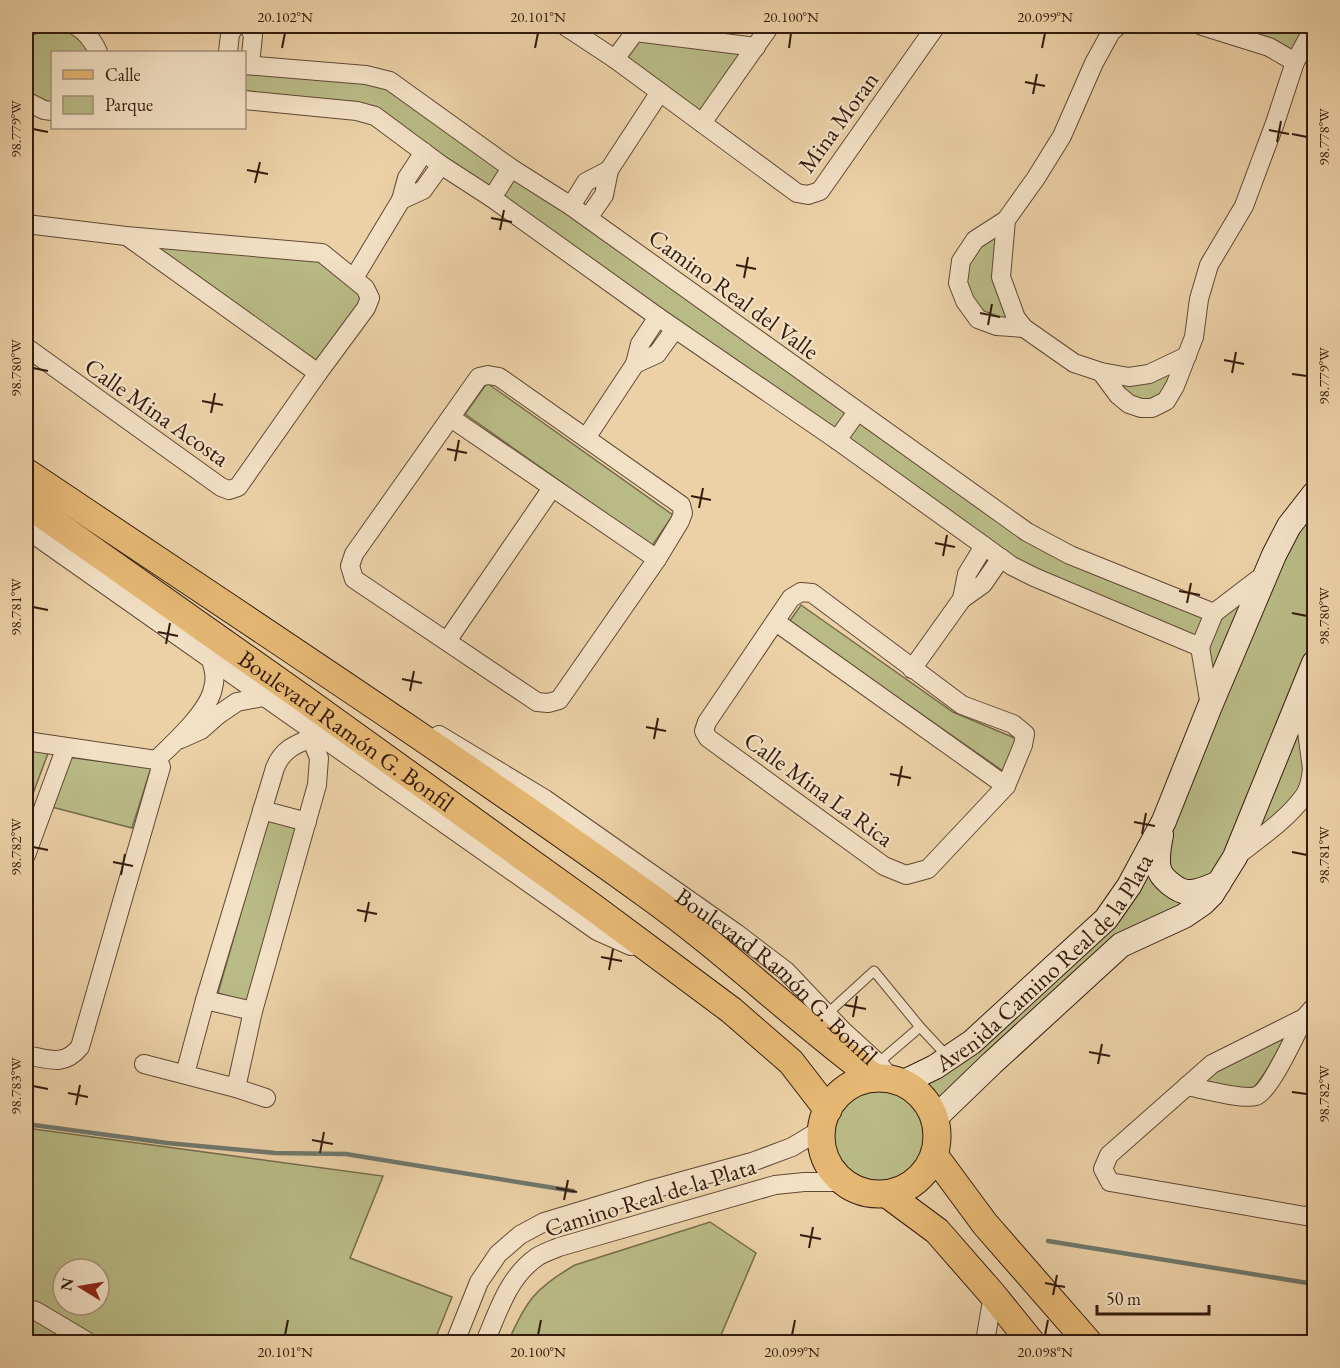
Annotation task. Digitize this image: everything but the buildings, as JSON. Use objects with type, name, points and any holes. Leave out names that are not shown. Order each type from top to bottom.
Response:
[{"type":"main road","name":"Boulevard Ramón G. Bonfil","points":[[26,472],[349,688],[648,895],[741,966],[833,1047],[886,1076]]},
{"type":"main road","name":"Boulevard Ramón G. Bonfil","points":[[26,503],[304,699],[731,1010],[791,1062],[825,1120]]},
{"type":"main road","name":"Avenida Camino Real de la Plata","points":[[886,1076],[935,1067],[972,1042],[1106,919],[1129,886],[1164,821],[1265,574],[1289,526],[1310,504]]},
{"type":"main road","name":"Avenida Camino Real de la Plata","points":[[935,1118],[1121,945],[1169,923],[1203,903],[1221,882],[1235,857],[1314,663]]},
{"type":"main road","points":[[1164,821],[1158,850],[1159,870],[1172,886],[1186,892],[1204,890],[1221,882]]},
{"type":"main road","points":[[886,1076],[912,1088],[926,1102],[935,1118],[937,1137],[934,1155],[926,1171],[912,1184],[887,1194],[859,1191],[843,1182],[830,1167],[822,1149],[825,1120],[839,1094],[856,1083],[886,1076]]},
{"type":"main road","points":[[934,1155],[985,1224],[1089,1342]]},
{"type":"main road","points":[[887,1194],[937,1231],[1031,1342]]},
{"type":"street","points":[[26,30],[30,26]]},
{"type":"street","points":[[76,26],[92,40],[98,51]]},
{"type":"street","points":[[228,51],[230,34],[235,26]]},
{"type":"street","points":[[247,65],[253,35],[248,26]]},
{"type":"street","name":"Mina Moran","points":[[565,26],[615,58],[797,193],[808,195],[820,191],[936,26]]},
{"type":"street","points":[[702,123],[770,26]]},
{"type":"street","points":[[1024,328],[997,326],[978,319],[965,301],[958,283],[961,261],[975,240],[1006,220],[1036,178],[1062,136],[1094,63],[1111,32],[1118,26]]},
{"type":"street","points":[[1202,26],[1269,47],[1295,62]]},
{"type":"street","points":[[1101,372],[1118,395],[1130,404],[1152,408],[1166,401],[1175,386],[1194,337],[1199,299],[1209,265],[1244,206],[1295,62],[1314,27]]},
{"type":"street","points":[[615,58],[635,32],[756,47]]},
{"type":"street","name":"Camino Real del Valle","points":[[247,65],[366,75],[390,81],[511,168],[588,218],[1027,532],[1070,555],[1210,612]]},
{"type":"street","points":[[588,218],[604,195],[609,170],[660,92]]},
{"type":"street","points":[[246,100],[357,111],[375,116],[441,165],[492,198],[1002,558],[1034,577],[1197,646]]},
{"type":"street","points":[[26,101],[51,111]]},
{"type":"street","points":[[354,278],[401,200],[407,178],[424,152]]},
{"type":"street","points":[[401,200],[423,190],[441,165]]},
{"type":"street","points":[[492,198],[511,168]]},
{"type":"street","points":[[571,206],[586,182],[609,170]]},
{"type":"street","points":[[1006,220],[1001,277],[1016,318],[1024,328],[1074,363],[1101,372],[1129,377],[1149,374],[1187,356]]},
{"type":"street","name":"Calle Mina Acosta","points":[[26,224],[126,236],[322,253],[365,288],[370,298],[366,308],[238,488],[229,490],[221,487],[26,347]]},
{"type":"street","name":"Calle Mina Acosta","points":[[126,236],[318,373]]},
{"type":"street","points":[[586,438],[635,364],[640,344],[658,317]]},
{"type":"street","points":[[635,364],[657,354],[675,329]]},
{"type":"street","points":[[488,375],[499,377],[586,438],[681,505],[683,513],[657,559],[559,700],[548,703],[537,702],[354,579],[350,566],[354,554],[479,377],[488,375]]},
{"type":"street","points":[[837,440],[857,412]]},
{"type":"street","points":[[451,418],[657,559]]},
{"type":"street","points":[[447,641],[552,488]]},
{"type":"street","name":"Boulevard Ramón G. Bonfil","points":[[26,529],[211,660],[312,735],[597,931],[666,961]]},
{"type":"street","points":[[912,669],[962,598],[968,574],[984,546]]},
{"type":"street","points":[[962,598],[983,584],[1002,558]]},
{"type":"street","points":[[1210,706],[1197,646],[1210,612],[1265,574]]},
{"type":"street","name":"Calle Mina La Rica","points":[[801,592],[812,594],[912,669],[962,705],[1013,724],[1025,734],[1023,745],[1006,786],[928,869],[906,875],[884,866],[708,738],[704,731],[706,722],[791,598],[801,592]]},
{"type":"street","points":[[776,621],[1006,786]]},
{"type":"street","points":[[156,760],[176,742],[210,699],[215,679],[211,660]]},
{"type":"street","name":"Boulevard Ramón G. Bonfil","points":[[349,688],[446,738],[545,799],[736,933],[778,965],[886,1076]]},
{"type":"street","points":[[1235,857],[1305,795],[1314,770],[1302,694]]},
{"type":"street","points":[[176,742],[201,730],[237,702],[262,697]]},
{"type":"street","points":[[185,1074],[205,1000],[279,759],[292,746],[312,735],[318,751],[319,771],[307,822],[253,1011],[236,1088]]},
{"type":"street","points":[[26,741],[156,760],[161,767],[80,1047],[72,1058],[61,1060],[26,1055]]},
{"type":"street","points":[[26,855],[66,747]]},
{"type":"street","points":[[1296,805],[1314,802]]},
{"type":"street","points":[[1296,805],[1314,809]]},
{"type":"street","points":[[262,810],[307,822]]},
{"type":"street","points":[[205,1000],[253,1011]]},
{"type":"street","points":[[1309,1012],[1212,1064],[1109,1155],[1103,1169],[1110,1182],[1305,1216],[1314,1214]]},
{"type":"street","points":[[1187,1086],[1248,1098],[1258,1096],[1269,1085],[1309,1012]]},
{"type":"street","points":[[144,1064],[266,1098]]},
{"type":"street","name":"Camino Real de la Plata","points":[[455,1342],[479,1282],[498,1254],[520,1235],[544,1222],[752,1162],[792,1147],[825,1120]]},
{"type":"street","name":"Camino Real de la Plata","points":[[485,1342],[502,1302],[516,1277],[537,1257],[559,1247],[775,1185],[843,1182]]},
{"type":"street","points":[[985,1342],[993,1295]]},
{"type":"street","points":[[26,1308],[36,1311],[88,1342]]},
{"type":"lane","points":[[827,1014],[874,971],[949,1058]]},
{"type":"lane","points":[[886,1076],[920,1027]]},
{"type":"green space","points":[[30,26],[76,26],[97,51],[51,51],[51,111],[26,101],[26,29]]},
{"type":"green space","points":[[1201,26],[1314,26],[1295,62]]},
{"type":"green space","points":[[635,32],[756,47],[702,123],[615,59]]},
{"type":"green space","points":[[246,65],[366,75],[1027,532],[1214,613],[1265,574],[1314,494],[1314,663],[1302,694],[1314,770],[1314,809],[1296,805],[1219,879],[1121,945],[935,1118],[937,1136],[935,1152],[923,1174],[910,1186],[887,1194],[863,1193],[844,1183],[831,1167],[824,1148],[823,1127],[828,1108],[841,1092],[861,1081],[902,1083],[1106,919],[1210,707],[1200,647],[1034,577],[390,125],[246,100]]},
{"type":"green space","points":[[1006,220],[1001,277],[1016,318],[978,319],[961,261]]},
{"type":"green space","points":[[126,236],[322,253],[370,298],[318,373]]},
{"type":"green space","points":[[1187,356],[1175,386],[1141,408],[1101,372],[1129,377]]},
{"type":"green space","points":[[487,383],[673,515],[652,546],[465,414]]},
{"type":"green space","points":[[801,605],[953,712],[1017,739],[1003,771],[789,622]]},
{"type":"green space","points":[[26,745],[50,748],[28,807],[26,806]]},
{"type":"green space","points":[[67,757],[151,768],[132,828],[48,806]]},
{"type":"green space","points":[[269,815],[298,824],[248,1002],[218,993]]},
{"type":"green space","points":[[1281,1039],[1283,1043],[1256,1094],[1209,1087],[1206,1075]]},
{"type":"green space","points":[[26,1128],[383,1176],[350,1258],[452,1297],[434,1342],[26,1342]]},
{"type":"green space","points":[[710,1222],[756,1253],[718,1342],[508,1342],[520,1316],[533,1297],[561,1273],[575,1265]]},
{"type":"waterway","points":[[26,1124],[167,1143],[275,1153],[346,1154],[573,1191]]},
{"type":"waterway","points":[[1048,1241],[1314,1284]]}]
